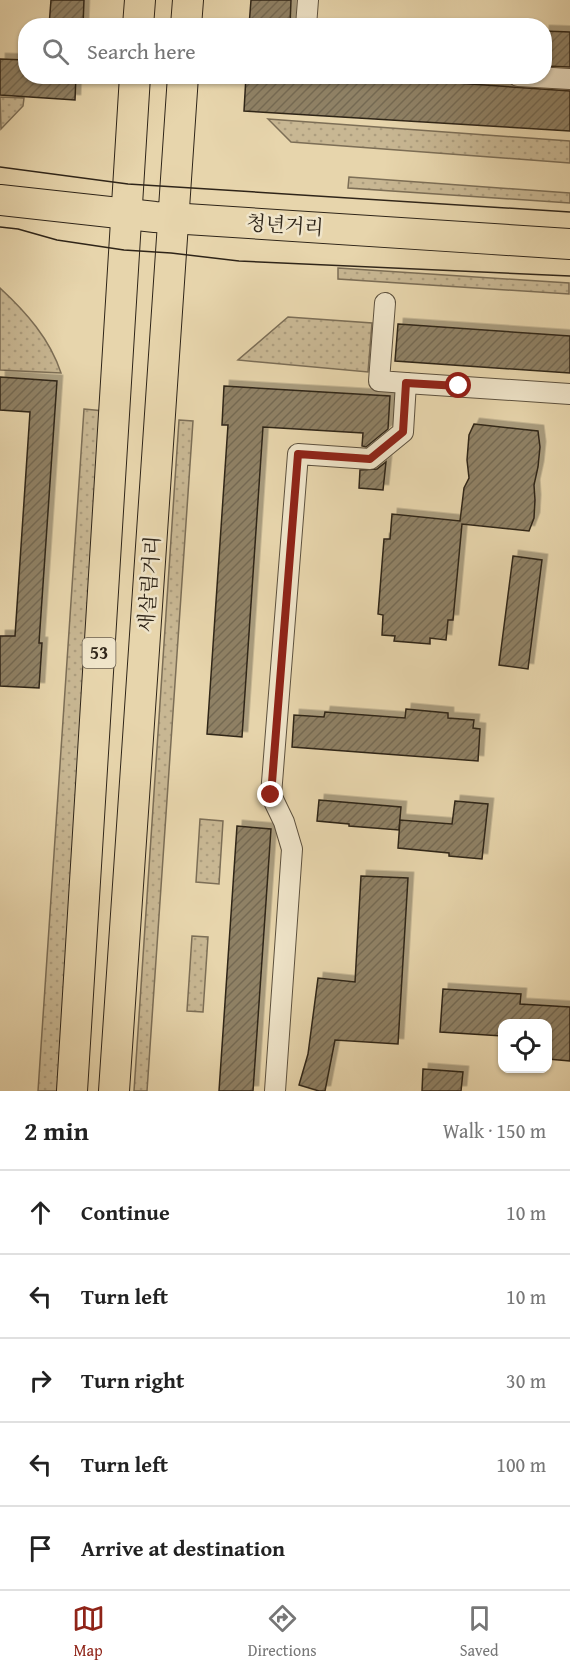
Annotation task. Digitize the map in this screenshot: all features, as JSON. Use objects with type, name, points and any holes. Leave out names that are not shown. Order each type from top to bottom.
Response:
[{"type":"main road","points":[[139,18],[140,0]]},
{"type":"main road","points":[[187,18],[188,0]]},
{"type":"main road","points":[[127,214],[135,84]]},
{"type":"main road","name":"새살림거리","points":[[114,1091],[182,84]]},
{"type":"main road","name":"청년거리","points":[[0,200],[127,214],[570,244]]},
{"type":"main road","name":"53","points":[[72,1091],[127,214]]},
{"type":"street","points":[[307,18],[308,0]]},
{"type":"street","points":[[552,78],[570,79]]},
{"type":"street","points":[[384,303],[380,381],[570,394]]},
{"type":"street","points":[[275,1091],[292,849],[284,822],[271,795],[298,454],[370,459],[403,432],[406,383]]},
{"type":"shaded area","points":[[0,97],[24,98],[23,106],[1,129]]},
{"type":"shaded area","points":[[268,119],[570,141],[570,163],[291,142]]},
{"type":"shaded area","points":[[349,177],[570,193],[570,203],[348,188]]},
{"type":"shaded area","points":[[338,268],[569,283],[569,294],[338,279]]},
{"type":"shaded area","points":[[0,288],[44,337],[61,373],[0,370]]},
{"type":"shaded area","points":[[288,317],[372,323],[368,372],[238,360]]},
{"type":"shaded area","points":[[84,409],[104,411],[57,1091],[38,1091]]},
{"type":"shaded area","points":[[179,420],[193,421],[147,1091],[134,1091]]},
{"type":"shaded area","points":[[200,819],[223,821],[219,884],[196,882]]},
{"type":"shaded area","points":[[192,936],[208,937],[203,1012],[187,1011]]},
{"type":"building","points":[[51,0],[84,0],[83,18],[50,18]]},
{"type":"building","points":[[251,0],[291,0],[290,18],[250,18]]},
{"type":"building","points":[[552,31],[570,32],[570,67],[552,66]]},
{"type":"building","points":[[0,59],[18,60],[18,84],[76,84],[75,100],[0,95]]},
{"type":"building","points":[[246,84],[470,84],[570,91],[570,131],[244,111]]},
{"type":"building","points":[[398,324],[570,336],[570,373],[395,361]]},
{"type":"building","points":[[0,377],[57,381],[39,643],[42,643],[39,688],[0,686],[0,636],[15,636],[30,412],[0,410]]},
{"type":"building","points":[[224,386],[390,396],[388,429],[366,447],[362,446],[363,433],[263,427],[242,737],[207,734],[228,425],[222,425]]},
{"type":"building","points":[[474,424],[538,431],[540,447],[534,485],[534,518],[529,531],[462,524],[453,620],[448,620],[446,640],[430,638],[430,644],[394,641],[395,636],[382,635],[383,615],[378,614],[384,539],[390,539],[392,514],[460,521],[464,488],[469,478],[467,460],[469,435]]},
{"type":"building","points":[[386,462],[383,490],[359,488],[360,470],[377,469]]},
{"type":"building","points":[[513,556],[542,560],[528,669],[499,665]]},
{"type":"building","points":[[406,709],[448,713],[448,718],[474,720],[473,728],[480,729],[478,761],[292,747],[294,715],[324,717],[325,712],[405,718]]},
{"type":"building","points":[[319,800],[401,807],[399,830],[317,821]]},
{"type":"building","points":[[455,801],[488,804],[482,859],[398,848],[400,820],[452,824]]},
{"type":"building","points":[[237,826],[271,829],[253,1091],[219,1091]]},
{"type":"building","points":[[361,876],[408,878],[398,1044],[335,1040],[325,1091],[319,1091],[299,1085],[308,1054],[318,978],[355,982]]},
{"type":"building","points":[[443,989],[521,994],[520,1004],[570,1007],[570,1061],[552,1059],[552,1019],[498,1019],[498,1036],[440,1032]]},
{"type":"building","points":[[423,1069],[463,1072],[461,1091],[422,1091]]},
{"type":"tram line","points":[[0,167],[128,184],[570,212]]},
{"type":"tram line","points":[[0,227],[18,229],[57,240],[124,250],[239,261],[570,276]]},
{"type":"route","points":[[271,795],[298,454],[370,459],[403,432],[406,383],[459,386]]}]
